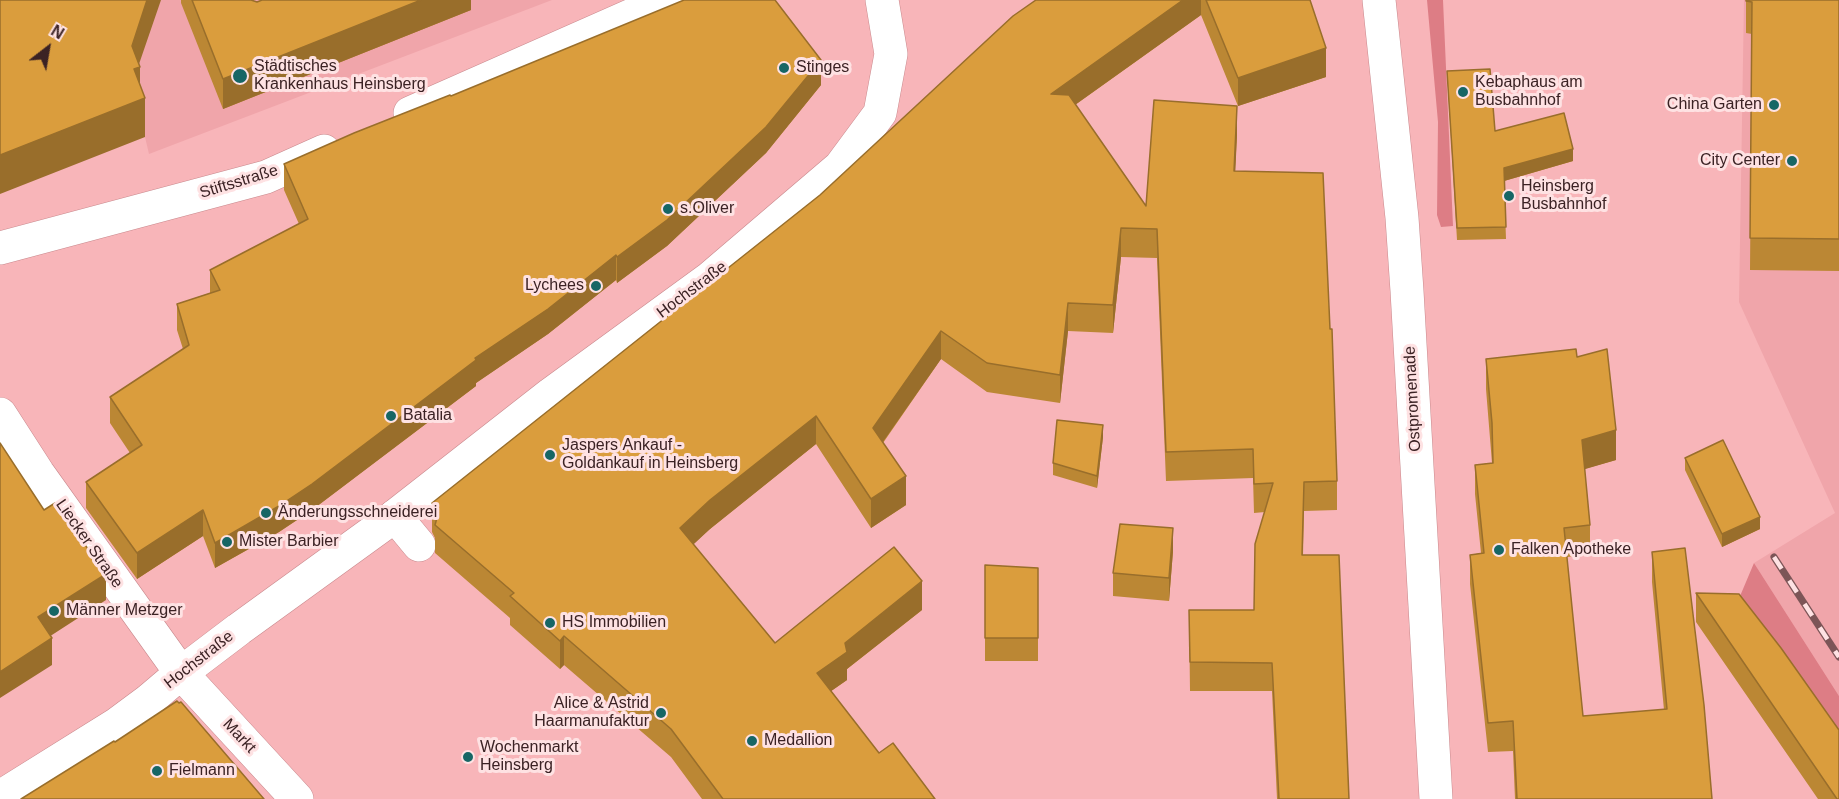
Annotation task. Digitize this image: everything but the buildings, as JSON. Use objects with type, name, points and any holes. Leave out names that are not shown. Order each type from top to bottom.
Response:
[{"type":"street","points":[[386,124],[666,0]]},
{"type":"street","name":"Hochstraße","points":[[0,797],[117,724],[181,673],[395,516],[551,394],[710,278],[840,167],[880,113],[891,54],[882,0]]},
{"type":"street","name":"Ostpromenade","points":[[1379,0],[1402,218],[1436,799]]},
{"type":"street","name":"Stiftsstraße","points":[[0,249],[266,177],[353,138]]},
{"type":"street","name":"Liecker Straße","points":[[0,414],[38,473],[181,673]]},
{"type":"street","points":[[395,516],[419,545]]},
{"type":"street","name":"Markt","points":[[181,673],[297,799]]},
{"type":"shaded area","name":"Städtisches Krankenhaus Heinsberg","points":[[0,0],[552,0],[149,154],[145,137]]},
{"type":"shaded area","points":[[1427,0],[1443,0],[1453,226],[1441,227],[1437,215],[1438,122]]},
{"type":"shaded area","points":[[1744,0],[1839,0],[1839,696],[1754,563],[1835,513],[1739,302]]},
{"type":"shaded area","points":[[1754,563],[1839,696],[1839,755],[1735,608]]},
{"type":"railway","points":[[1774,557],[1839,657]]},
{"type":"place","name":"Stinges","points":[[784,68]]},
{"type":"place","name":"Städtisches Krankenhaus Heinsberg","points":[[240,76]]},
{"type":"place","name":"Kebaphaus am Busbahnhof","points":[[1463,92]]},
{"type":"place","name":"China Garten","points":[[1774,105]]},
{"type":"place","name":"City Center","points":[[1792,161]]},
{"type":"place","name":"Heinsberg Busbahnhof","points":[[1509,196]]},
{"type":"place","name":"s.Oliver","points":[[668,209]]},
{"type":"place","name":"Lychees","points":[[596,286]]},
{"type":"place","name":"Batalia","points":[[391,416]]},
{"type":"place","name":"Jaspers Ankauf - Goldankauf in Heinsberg","points":[[550,455]]},
{"type":"place","name":"Änderungsschneiderei","points":[[266,513]]},
{"type":"place","name":"Mister Barbier","points":[[227,542]]},
{"type":"place","name":"Falken Apotheke","points":[[1499,550]]},
{"type":"place","name":"Männer Metzger","points":[[54,611]]},
{"type":"place","name":"HS Immobilien","points":[[550,623]]},
{"type":"place","name":"Alice & Astrid Haarmanufaktur","points":[[661,713]]},
{"type":"place","name":"Medallion","points":[[752,741]]},
{"type":"place","name":"Wochenmarkt Heinsberg","points":[[468,757]]},
{"type":"place","name":"Fielmann","points":[[157,771]]}]
